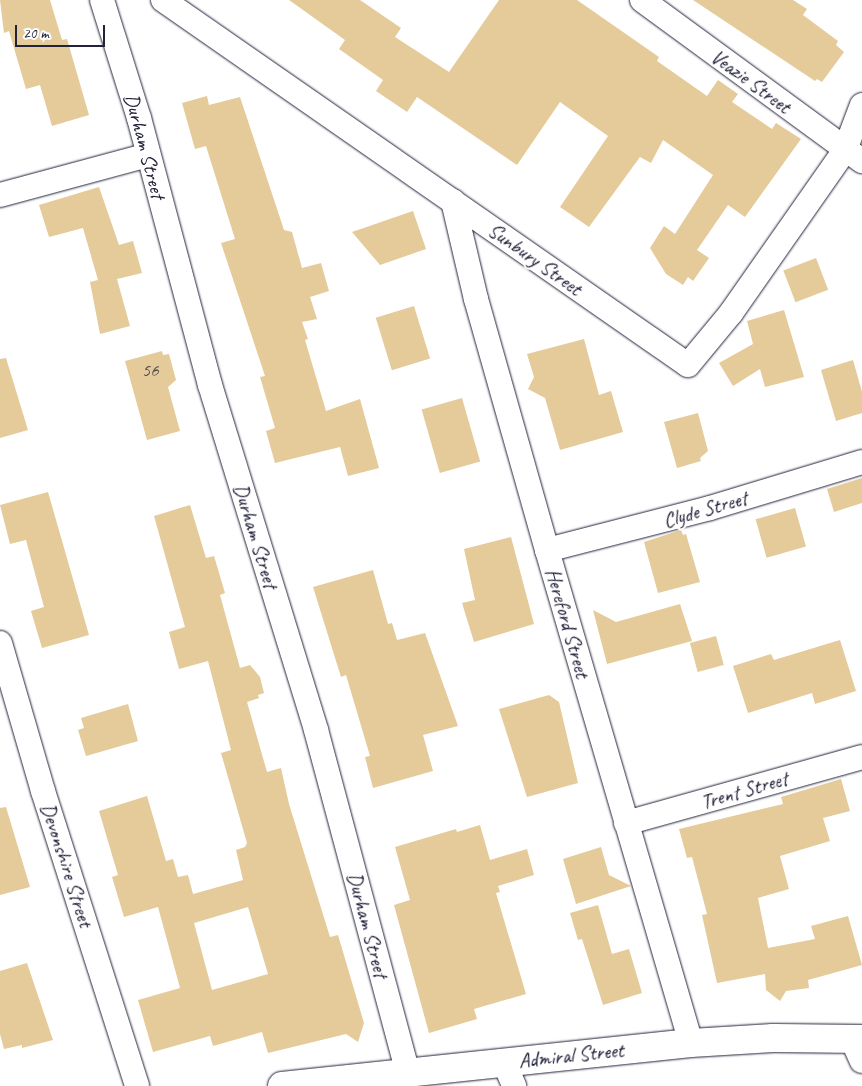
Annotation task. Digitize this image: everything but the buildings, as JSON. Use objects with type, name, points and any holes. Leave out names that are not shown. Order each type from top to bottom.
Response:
[{"type":"main road","name":"Admiral Street","points":[[282,1086],[408,1072],[509,1074],[691,1043],[773,1038],[859,1046]]},
{"type":"street","name":"Durham Street","points":[[102,0],[148,155],[210,385],[316,730],[408,1072]]},
{"type":"street","name":"Sunbury Street","points":[[163,0],[688,365],[731,313],[853,155]]},
{"type":"street","name":"Veazie Street","points":[[642,0],[853,155]]},
{"type":"street","points":[[853,155],[862,105]]},
{"type":"street","points":[[0,195],[148,155]]},
{"type":"street","name":"Hereford Street","points":[[453,201],[476,299],[691,1043]]},
{"type":"street","name":"Clyde Street","points":[[547,550],[710,508],[862,462]]},
{"type":"street","name":"Devonshire Street","points":[[0,643],[43,791],[138,1086]]},
{"type":"street","name":"Trent Street","points":[[626,823],[862,757]]}]
